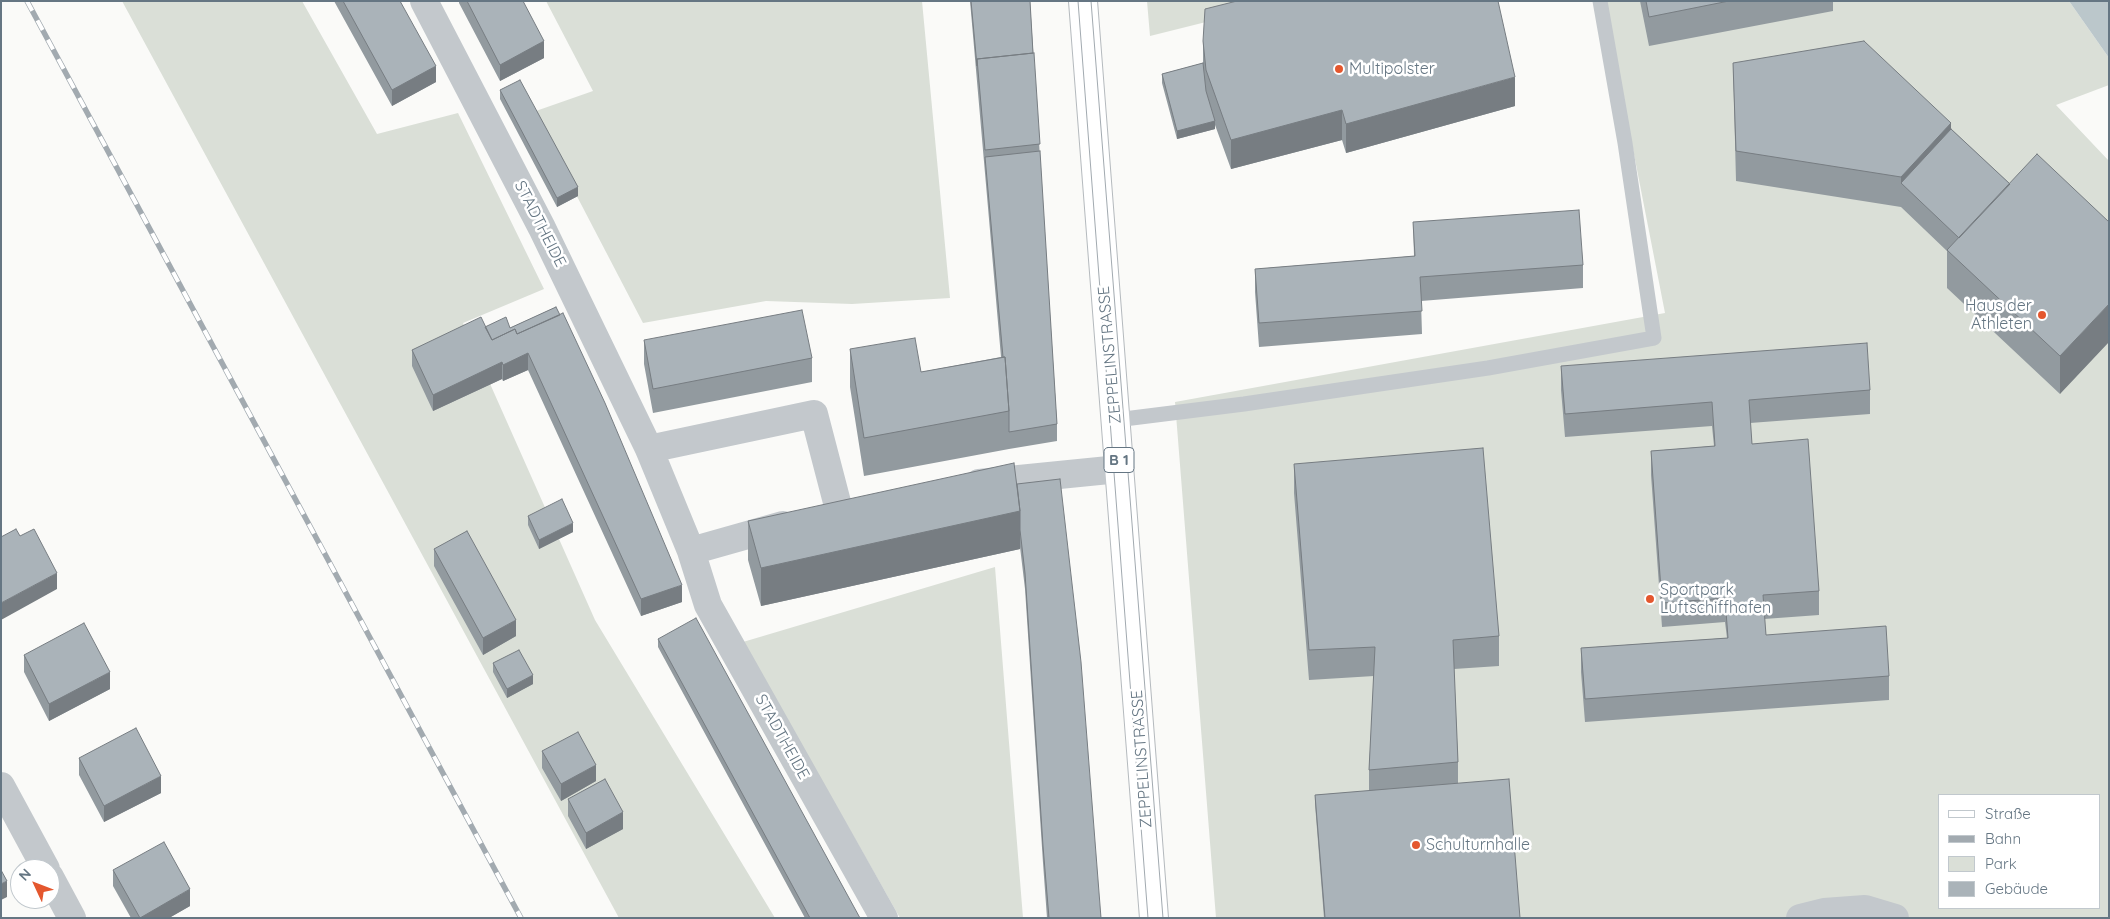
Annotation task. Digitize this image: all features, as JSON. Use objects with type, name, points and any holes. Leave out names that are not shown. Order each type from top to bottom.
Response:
[{"type":"main road","name":"ZEPPELINSTRASSE","points":[[1083,1],[1154,918]]},
{"type":"street","name":"STADTHEIDE","points":[[424,1],[542,228],[649,449],[691,551],[708,605],[884,918]]},
{"type":"street","points":[[649,449],[814,414],[838,510]]},
{"type":"street","points":[[958,487],[1064,473],[1119,469]]},
{"type":"street","points":[[691,551],[866,504]]},
{"type":"street","points":[[1,786],[41,859]]},
{"type":"street","points":[[60,902],[65,915]]},
{"type":"street","points":[[1800,918],[1824,912],[1865,909],[1894,918]]},
{"type":"lane","points":[[1116,420],[1244,404],[1488,368],[1654,338],[1624,135],[1600,1]]},
{"type":"green space","points":[[122,1],[302,1],[377,134],[458,113],[544,289],[463,323],[595,620],[775,918],[619,918]]},
{"type":"green space","points":[[546,1],[922,1],[950,298],[852,304],[766,301],[643,323],[533,112],[593,91]]},
{"type":"green space","points":[[1147,1],[1266,1],[1266,7],[1150,36]]},
{"type":"green space","name":"Sportpark Luftschiffhafen","points":[[1600,1],[2069,1],[2109,58],[2109,85],[2056,105],[2109,161],[2109,918],[1216,918],[1175,402],[1665,313],[1623,98]]},
{"type":"green space","points":[[995,567],[1023,918],[900,918],[743,642]]},
{"type":"shaded area","points":[[2069,1],[2109,1],[2109,58]]},
{"type":"building","points":[[343,1],[400,1],[436,66],[392,90]]},
{"type":"building","points":[[467,1],[523,1],[544,41],[500,65]]},
{"type":"building","points":[[971,1],[1030,1],[1033,53],[977,59],[977,66]]},
{"type":"building","points":[[1237,1],[1498,1],[1515,77],[1346,124],[1342,110],[1231,140],[1206,70],[1203,41],[1205,9]]},
{"type":"building","points":[[1646,1],[1729,1],[1649,17]]},
{"type":"building","points":[[1864,41],[1951,123],[1901,177],[1736,151],[1733,63]]},
{"type":"building","points":[[1034,53],[1040,144],[985,150],[977,59]]},
{"type":"building","points":[[1203,63],[1206,91],[1215,121],[1177,131],[1162,74]]},
{"type":"building","points":[[520,80],[578,187],[557,198],[500,90]]},
{"type":"building","points":[[1951,129],[2010,184],[1959,238],[1901,183]]},
{"type":"building","points":[[1040,151],[1057,424],[1009,432],[1005,357],[1003,357],[985,157]]},
{"type":"building","name":"Haus der Athleten","points":[[2037,154],[2109,222],[2109,304],[2060,356],[1947,250]]},
{"type":"building","points":[[1579,210],[1583,265],[1420,277],[1422,311],[1259,323],[1255,269],[1415,256],[1413,222]]},
{"type":"building","points":[[556,307],[560,315],[517,334],[515,329],[492,340],[485,327],[506,317],[510,328]]},
{"type":"building","points":[[802,310],[812,358],[653,389],[644,340]]},
{"type":"building","points":[[563,313],[605,403],[682,585],[641,599],[528,353],[503,365],[502,362],[433,395],[412,350],[481,317],[492,340],[515,329],[517,334]]},
{"type":"building","points":[[915,338],[921,372],[1005,357],[1009,411],[864,438],[850,349]]},
{"type":"building","points":[[1867,343],[1870,390],[1749,400],[1752,444],[1808,439],[1819,591],[1763,595],[1766,635],[1886,626],[1889,676],[1585,699],[1581,648],[1728,638],[1725,598],[1662,603],[1651,451],[1715,446],[1712,402],[1565,414],[1561,366]]},
{"type":"building","points":[[1483,448],[1499,636],[1453,640],[1458,762],[1369,770],[1375,647],[1309,650],[1294,464]]},
{"type":"building","points":[[1014,463],[1020,511],[761,568],[748,521]]},
{"type":"building","points":[[1060,479],[1081,662],[1101,918],[1049,918],[1017,484]]},
{"type":"building","points":[[562,499],[573,523],[539,540],[528,516]]},
{"type":"building","points":[[16,529],[20,536],[34,529],[57,573],[1,603],[1,537]]},
{"type":"building","points":[[467,531],[516,620],[483,638],[434,549]]},
{"type":"building","points":[[696,618],[860,918],[810,918],[658,639]]},
{"type":"building","points":[[84,623],[110,672],[49,704],[24,655]]},
{"type":"building","points":[[519,650],[533,675],[507,689],[493,663]]},
{"type":"building","points":[[136,728],[161,776],[104,806],[79,758]]},
{"type":"building","points":[[578,732],[596,765],[561,784],[542,751]]},
{"type":"building","points":[[605,779],[623,812],[586,833],[568,799]]},
{"type":"building","name":"Schulturnhalle","points":[[1509,779],[1520,918],[1325,918],[1315,795]]},
{"type":"building","points":[[164,842],[190,889],[140,918],[113,870]]},
{"type":"building","points":[[1,870],[7,881],[1,884]]},
{"type":"tram line","points":[[1078,1],[1148,918]]},
{"type":"tram line","points":[[1091,1],[1163,918]]},
{"type":"railway","points":[[27,1],[521,918]]},
{"type":"place","name":"Multipolster","points":[[1339,69]]},
{"type":"place","name":"Haus der Athleten","points":[[2042,315]]},
{"type":"place","name":"Sportpark Luftschiffhafen","points":[[1650,599]]},
{"type":"place","name":"Schulturnhalle","points":[[1416,845]]}]
